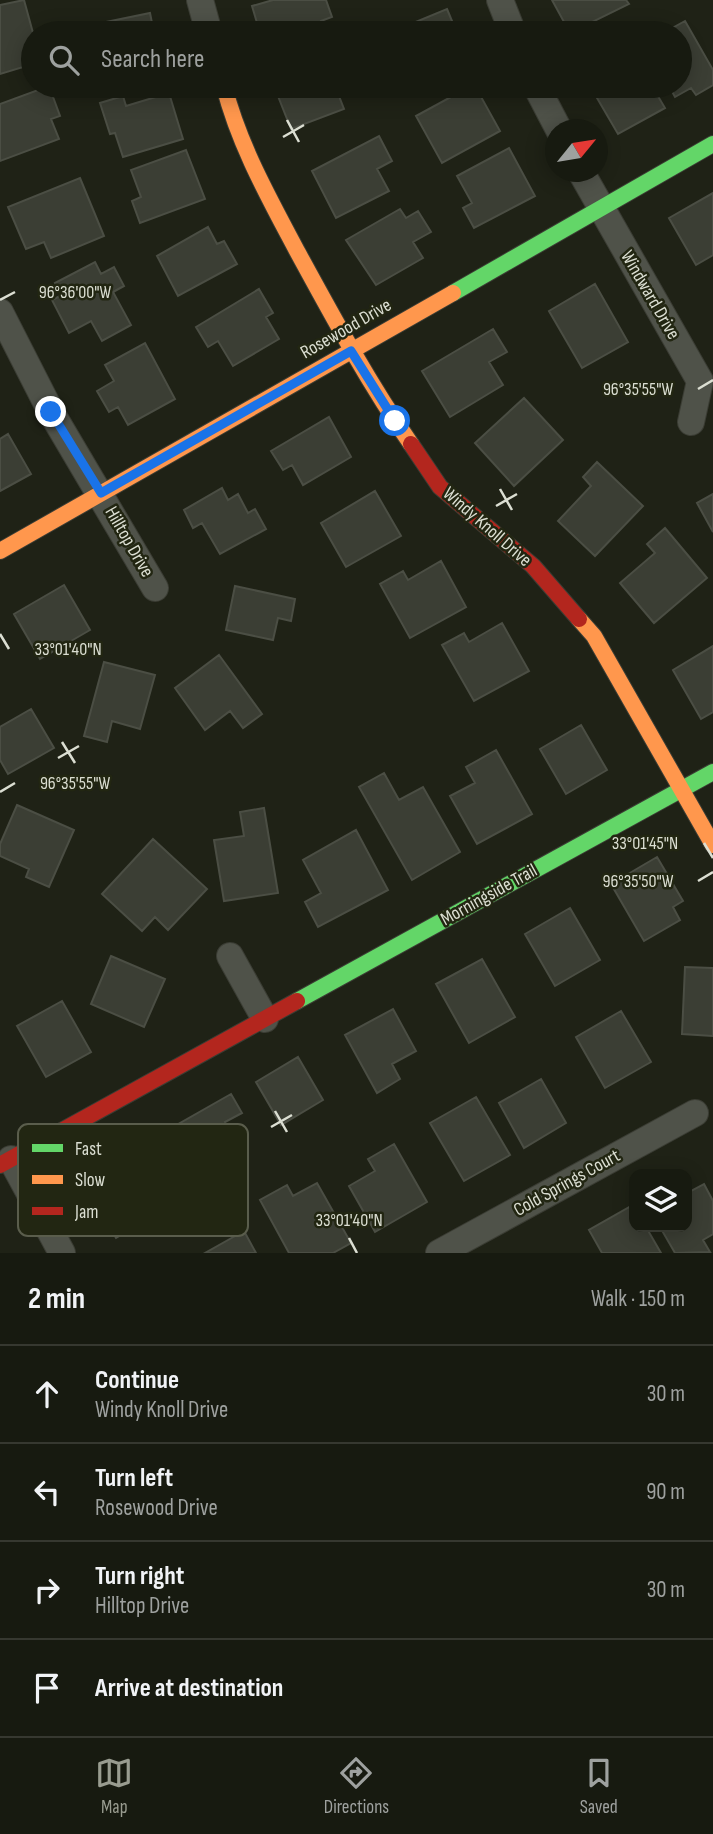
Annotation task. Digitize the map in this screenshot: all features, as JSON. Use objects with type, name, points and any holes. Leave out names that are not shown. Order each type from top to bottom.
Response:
[{"type":"street","points":[[200,0],[206,21]]},
{"type":"street","points":[[500,0],[508,21]]},
{"type":"street","name":"Windy Knoll Drive","points":[[227,98],[260,181],[351,351],[440,487],[533,566],[594,636],[713,845]]},
{"type":"street","points":[[542,98],[553,119]]},
{"type":"street","name":"Rosewood Drive","points":[[0,551],[713,144]]},
{"type":"street","name":"Windward Drive","points":[[586,182],[700,381],[691,422]]},
{"type":"street","name":"Hilltop Drive","points":[[0,312],[51,412],[155,588]]},
{"type":"street","name":"Morningside Trail","points":[[75,1124],[713,772]]},
{"type":"street","points":[[230,956],[265,1019]]},
{"type":"street","name":"Cold Springs Court","points":[[439,1253],[695,1113]]},
{"type":"street","points":[[6,1162],[18,1182]]},
{"type":"street","points":[[52,1236],[62,1253]]},
{"type":"building","points":[[24,0],[30,21],[21,21],[21,68],[0,74],[0,5]]},
{"type":"building","points":[[273,0],[326,0],[332,17],[321,21],[256,21],[252,6]]},
{"type":"building","points":[[552,0],[626,0],[629,4],[594,21],[563,21]]},
{"type":"building","points":[[447,9],[452,21],[418,21]]},
{"type":"building","points":[[150,13],[152,21],[111,21]]},
{"type":"building","points":[[692,33],[713,70],[713,85],[696,95],[692,89]]},
{"type":"building","points":[[21,96],[53,98],[60,116],[51,119],[59,139],[0,161],[0,104]]},
{"type":"building","points":[[124,98],[126,106],[152,98],[171,98],[183,139],[123,157],[115,133],[110,134],[100,103]]},
{"type":"building","points":[[279,98],[340,98],[344,109],[291,129]]},
{"type":"building","points":[[449,98],[482,98],[500,131],[442,163],[416,116]]},
{"type":"building","points":[[597,98],[659,98],[665,108],[618,134]]},
{"type":"building","points":[[379,136],[392,161],[377,169],[389,191],[336,218],[312,171]]},
{"type":"building","points":[[509,148],[535,196],[474,228],[463,208],[472,203],[457,176]]},
{"type":"building","points":[[186,150],[205,199],[140,223],[132,201],[141,197],[131,170]]},
{"type":"building","points":[[80,178],[104,236],[51,258],[44,242],[26,249],[8,207]]},
{"type":"building","points":[[713,193],[713,255],[696,265],[669,218]]},
{"type":"building","points":[[400,209],[406,218],[418,211],[431,232],[413,242],[423,258],[376,285],[346,240]]},
{"type":"building","points":[[208,227],[217,244],[224,241],[237,264],[178,296],[157,256]]},
{"type":"building","points":[[95,262],[101,274],[114,267],[124,286],[113,292],[131,325],[102,341],[91,321],[69,333],[52,300],[62,295],[55,283]]},
{"type":"building","points":[[595,284],[628,342],[582,368],[549,311]]},
{"type":"building","points":[[259,289],[273,313],[266,317],[279,339],[233,366],[218,341],[208,347],[196,327]]},
{"type":"building","points":[[493,329],[507,352],[489,362],[503,385],[450,417],[422,371]]},
{"type":"building","points":[[145,343],[175,399],[128,425],[118,407],[109,412],[97,391],[114,381],[105,365]]},
{"type":"building","points":[[524,398],[563,440],[514,486],[475,443]]},
{"type":"building","points":[[329,417],[351,457],[303,485],[292,465],[283,470],[271,451]]},
{"type":"building","points":[[8,434],[31,474],[0,491],[0,439]]},
{"type":"building","points":[[597,462],[643,506],[595,556],[558,521],[591,486],[583,477]]},
{"type":"building","points":[[222,488],[228,500],[238,494],[248,513],[255,509],[266,529],[220,554],[202,523],[193,528],[184,510]]},
{"type":"building","points":[[375,491],[401,536],[346,567],[321,523]]},
{"type":"building","points":[[713,494],[713,532],[697,503]]},
{"type":"building","points":[[665,528],[707,578],[654,623],[620,583],[655,553],[647,544]]},
{"type":"building","points":[[441,561],[466,607],[410,638],[380,584],[403,571],[408,580]]},
{"type":"building","points":[[64,585],[90,630],[40,659],[14,614]]},
{"type":"building","points":[[235,586],[295,599],[291,621],[278,618],[273,640],[226,630]]},
{"type":"building","points":[[502,623],[529,671],[474,701],[442,645],[464,633],[469,642]]},
{"type":"building","points":[[713,646],[713,712],[701,719],[673,670]]},
{"type":"building","points":[[219,655],[262,714],[243,728],[230,711],[205,730],[175,688]]},
{"type":"building","points":[[104,662],[155,675],[140,729],[112,721],[107,742],[84,736]]},
{"type":"building","points":[[31,709],[54,748],[8,774],[0,760],[0,727]]},
{"type":"building","points":[[581,725],[607,770],[566,794],[540,749]]},
{"type":"building","points":[[496,750],[532,814],[477,844],[450,796],[475,783],[466,767]]},
{"type":"building","points":[[384,773],[399,800],[423,787],[460,852],[412,880],[359,787]]},
{"type":"building","points":[[17,805],[74,830],[49,887],[26,877],[29,869],[0,856],[0,844]]},
{"type":"building","points":[[264,808],[278,893],[224,901],[214,840],[244,836],[240,812]]},
{"type":"building","points":[[356,830],[388,890],[318,927],[305,902],[321,893],[303,860]]},
{"type":"building","points":[[153,839],[207,889],[168,930],[155,917],[142,931],[102,894]]},
{"type":"building","points":[[657,857],[683,901],[673,907],[680,920],[644,941],[611,884]]},
{"type":"building","points":[[570,908],[600,960],[555,986],[525,934]]},
{"type":"building","points":[[111,956],[165,979],[144,1027],[91,1004]]},
{"type":"building","points":[[482,959],[515,1017],[469,1043],[436,984]]},
{"type":"building","points":[[685,967],[713,968],[713,1036],[682,1034]]},
{"type":"building","points":[[62,1001],[91,1052],[46,1077],[17,1026]]},
{"type":"building","points":[[393,1009],[416,1051],[392,1064],[400,1079],[377,1093],[345,1035]]},
{"type":"building","points":[[621,1011],[651,1062],[605,1088],[576,1037]]},
{"type":"building","points":[[298,1057],[323,1100],[281,1125],[256,1082]]},
{"type":"building","points":[[541,1079],[566,1123],[524,1148],[499,1103]]},
{"type":"building","points":[[231,1094],[242,1113],[225,1122],[226,1124],[178,1124]]},
{"type":"building","points":[[476,1097],[510,1155],[464,1181],[430,1123]]},
{"type":"building","points":[[394,1144],[427,1202],[375,1232],[349,1186],[375,1171],[368,1159]]},
{"type":"building","points":[[317,1183],[351,1243],[333,1253],[289,1253],[260,1200],[287,1185],[293,1196]]},
{"type":"building","points":[[704,1184],[713,1201],[713,1234],[703,1240],[710,1252],[675,1253],[663,1232],[692,1232],[692,1190]]},
{"type":"building","points":[[629,1207],[629,1232],[649,1232],[661,1253],[602,1253],[589,1230]]},
{"type":"building","points":[[235,1236],[247,1236],[256,1253],[205,1253]]},
{"type":"traffic: fast","points":[[453,293],[713,144]]},
{"type":"traffic: fast","points":[[297,1001],[713,772]]},
{"type":"traffic: slow","points":[[227,98],[246,150],[310,276],[351,349],[411,444]]},
{"type":"traffic: slow","points":[[0,551],[453,293]]},
{"type":"traffic: slow","points":[[579,619],[594,636],[713,845]]},
{"type":"traffic: jam","points":[[411,444],[440,487],[533,566],[579,619]]},
{"type":"traffic: jam","points":[[74,1124],[297,1001]]},
{"type":"traffic: jam","points":[[0,1165],[18,1155]]},
{"type":"route","points":[[51,412],[101,493],[351,351],[395,421]]}]
